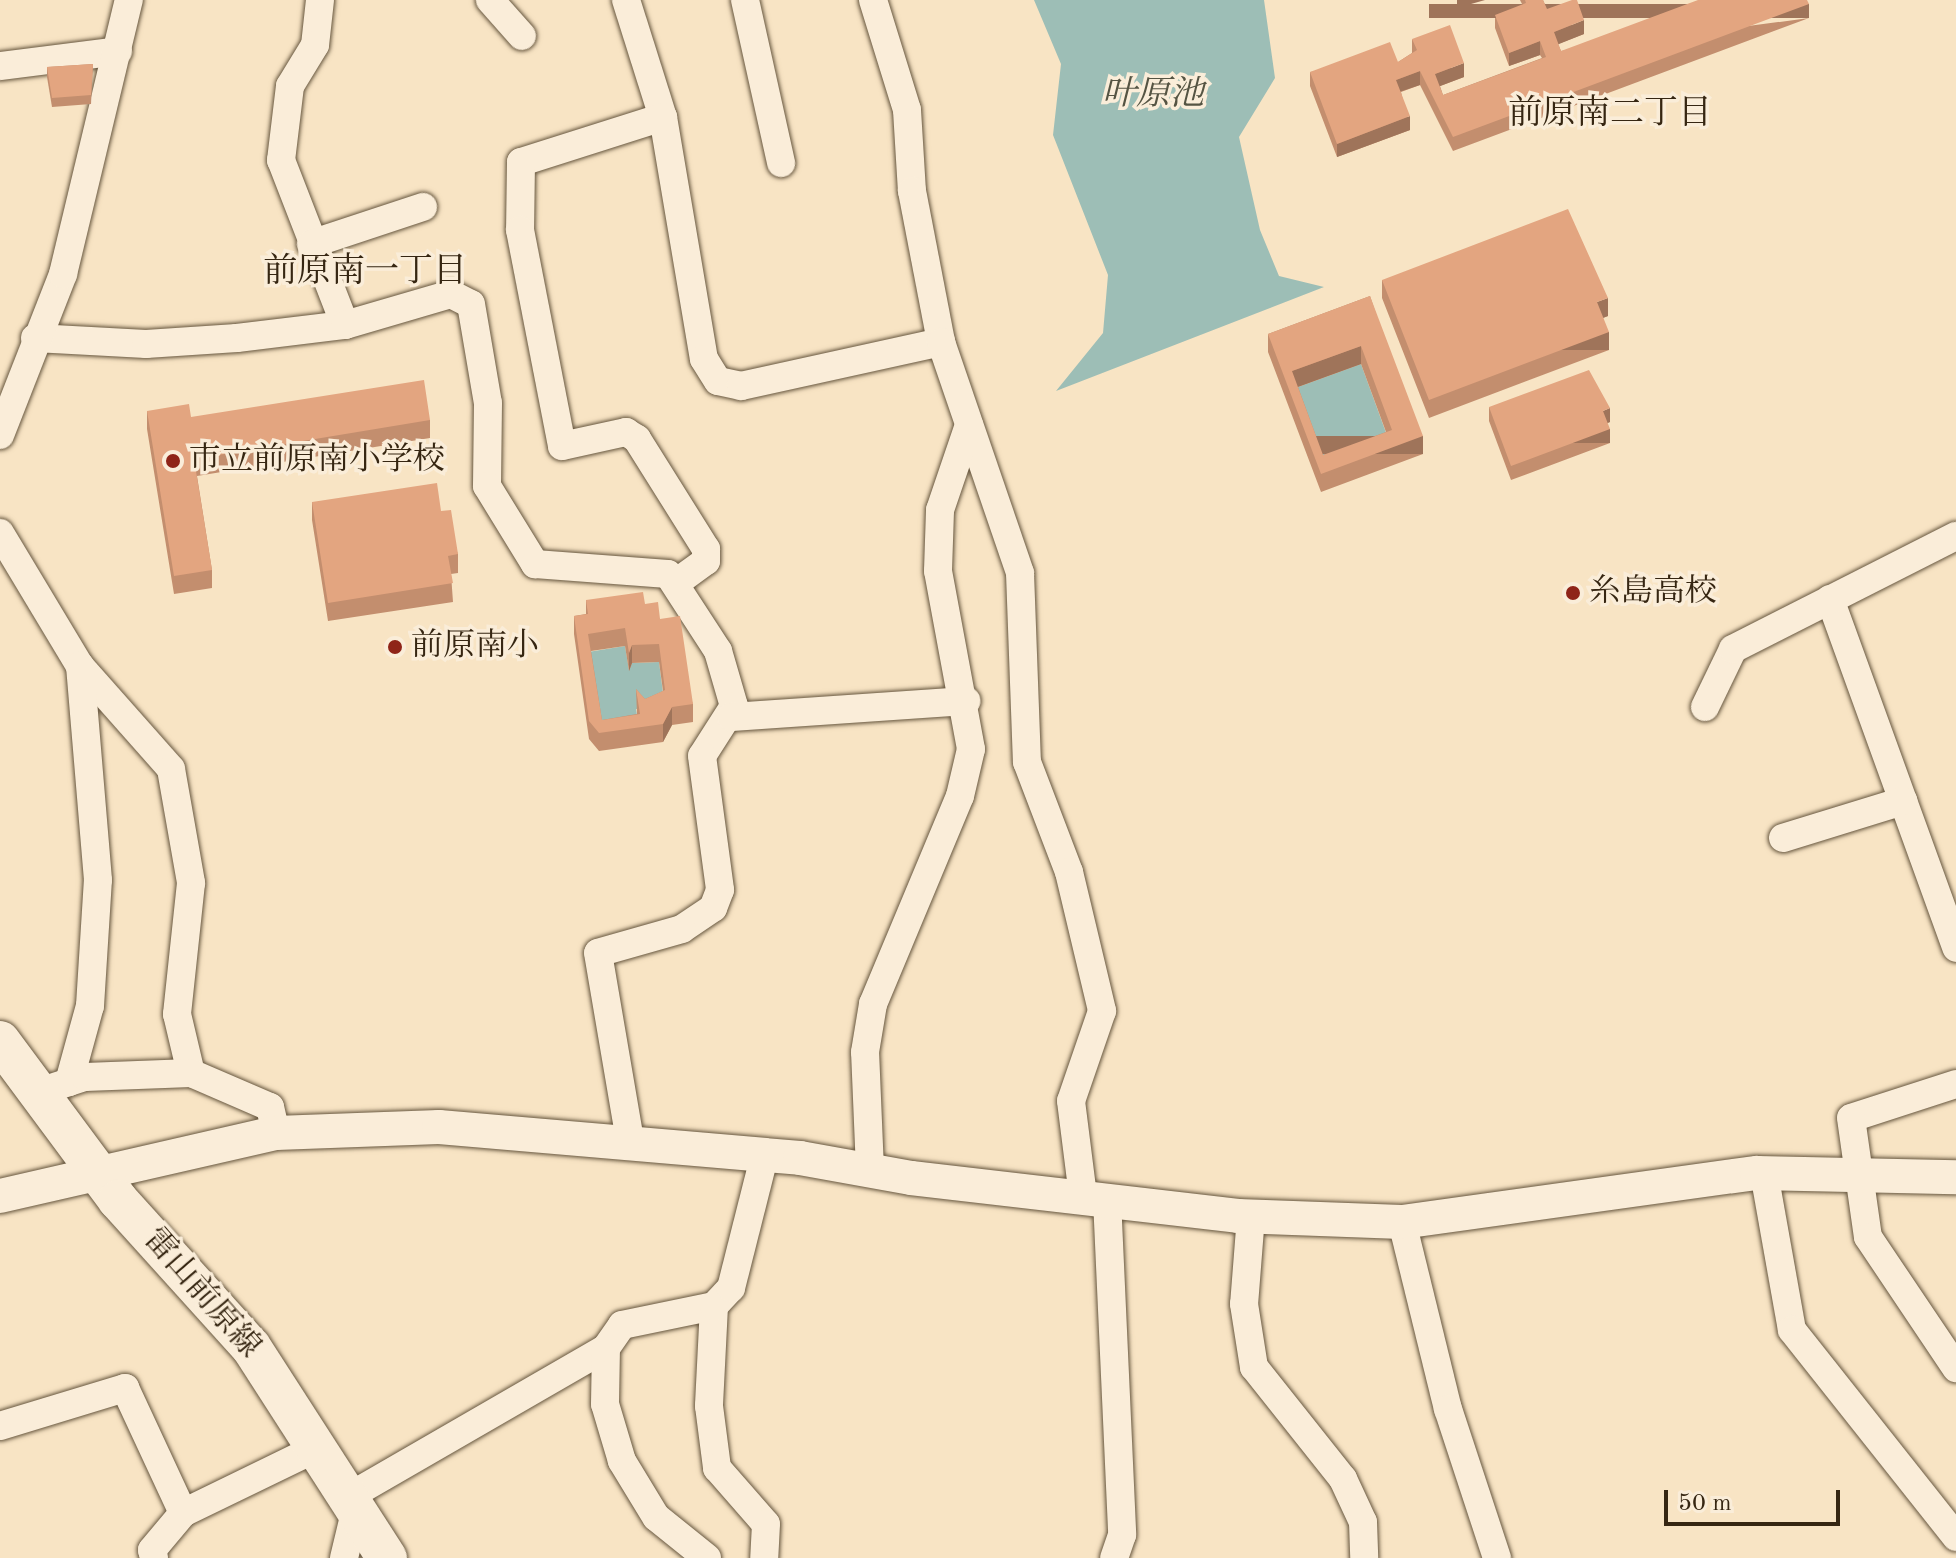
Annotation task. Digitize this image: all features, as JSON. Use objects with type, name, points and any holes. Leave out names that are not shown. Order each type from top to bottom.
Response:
[{"type":"main road","name":"雷山前原線","points":[[0,1041],[53,1087],[95,1169],[251,1347],[387,1558]]},
{"type":"street","points":[[0,435],[35,338],[63,274],[82,171],[118,51],[129,0]]},
{"type":"street","points":[[320,0],[315,45],[290,86],[281,160],[311,244],[345,325]]},
{"type":"street","points":[[490,0],[522,36]]},
{"type":"street","points":[[626,0],[663,117],[704,359],[718,381],[741,386],[941,342]]},
{"type":"street","points":[[745,0],[781,163]]},
{"type":"street","points":[[873,0],[907,110],[912,191],[941,342],[1020,573],[1027,762],[1069,872],[1102,1011],[1071,1101],[1095,1198],[1122,1535],[1114,1558]]},
{"type":"street","points":[[0,66],[118,51]]},
{"type":"street","points":[[663,117],[521,162],[520,230],[562,446],[626,432],[637,439],[706,549],[706,561],[677,582]]},
{"type":"street","points":[[311,244],[423,207]]},
{"type":"street","points":[[35,338],[146,344],[345,325],[451,294],[471,304],[488,403],[487,486],[535,564],[656,570],[677,582],[718,651],[731,717],[702,756],[720,890],[713,908],[682,929],[598,953],[630,1141]]},
{"type":"street","points":[[870,1170],[865,1052],[873,1004],[960,796],[971,749],[966,701],[938,571],[940,510],[969,425]]},
{"type":"street","points":[[0,533],[11,570],[80,666],[171,769],[191,883],[177,1014],[191,1073]]},
{"type":"street","points":[[1705,707],[1733,649],[1956,536]]},
{"type":"street","points":[[1830,599],[1956,948]]},
{"type":"street","points":[[53,1087],[90,1006],[98,880],[80,666]]},
{"type":"street","points":[[731,717],[966,701]]},
{"type":"street","points":[[1783,838],[1903,801]]},
{"type":"street","points":[[53,1087],[191,1073],[270,1107],[276,1133]]},
{"type":"street","points":[[1956,1084],[1851,1118],[1854,1174],[1868,1237],[1956,1368]]},
{"type":"street","points":[[0,1196],[95,1169],[276,1133],[439,1127],[765,1154],[870,1170],[1251,1216],[1402,1222],[1764,1173],[1956,1177]]},
{"type":"street","points":[[344,1558],[352,1503],[606,1348],[622,1325],[714,1306],[731,1288],[765,1154]]},
{"type":"street","points":[[1764,1173],[1792,1330],[1956,1537]]},
{"type":"street","points":[[1251,1216],[1244,1304],[1254,1367],[1343,1479],[1363,1522],[1364,1558]]},
{"type":"street","points":[[1402,1222],[1448,1409],[1497,1558]]},
{"type":"street","points":[[714,1306],[709,1406],[717,1468],[766,1524],[764,1558]]},
{"type":"street","points":[[606,1348],[605,1404],[622,1461],[656,1517],[707,1558]]},
{"type":"street","points":[[0,1426],[125,1388],[183,1513]]},
{"type":"street","points":[[154,1558],[152,1550],[183,1513],[317,1448]]},
{"type":"water","name":"叶原池","points":[[1034,0],[1264,0],[1275,78],[1239,137],[1260,230],[1279,276],[1324,287],[1056,391],[1103,333],[1108,275],[1053,135],[1061,64]]},
{"type":"water","points":[[1361,364],[1392,449],[1323,474],[1292,389]]},
{"type":"water","points":[[625,646],[629,670],[632,663],[659,662],[665,708],[636,709],[640,732],[602,738],[588,652]]},
{"type":"building","points":[[1525,0],[1543,0],[1547,9],[1577,0],[1584,20],[1554,32],[1561,51],[1698,0],[1807,0],[1809,4],[1453,137],[1420,71],[1396,80],[1410,116],[1337,144],[1310,72],[1390,42],[1398,62],[1417,50],[1412,39],[1450,25],[1464,63],[1435,74],[1443,95],[1546,57],[1540,41],[1509,53],[1495,15],[1526,3]]},
{"type":"building","points":[[93,64],[91,95],[52,98],[47,67]]},
{"type":"building","points":[[1568,209],[1608,298],[1597,302],[1609,332],[1429,400],[1382,280]]},
{"type":"building","points":[[1370,296],[1423,436],[1321,474],[1268,334]],"holes":[[[1361,346],[1392,430],[1323,455],[1292,371]]]},
{"type":"building","points":[[1589,370],[1610,408],[1603,411],[1610,429],[1511,466],[1489,407]]},
{"type":"building","points":[[424,380],[430,420],[194,459],[212,570],[174,576],[147,411],[189,404],[191,417]]},
{"type":"building","points":[[437,483],[441,511],[451,510],[458,554],[448,556],[453,583],[328,603],[312,502]]},
{"type":"building","points":[[643,592],[645,604],[658,602],[660,619],[680,616],[693,704],[672,707],[663,724],[599,733],[589,721],[574,616],[588,614],[586,600]],"holes":[[[625,628],[629,653],[632,645],[659,644],[665,690],[645,699],[636,689],[640,714],[602,720],[588,634]]]},
{"type":"place","name":"市立前原南小学校","points":[[173,461]]},
{"type":"place","name":"糸島高校","points":[[1573,593]]},
{"type":"place","name":"前原南小","points":[[395,647]]},
{"type":"district","name":"前原南二丁目","points":[[1610,115]]},
{"type":"district","name":"前原南一丁目","points":[[365,273]]}]
